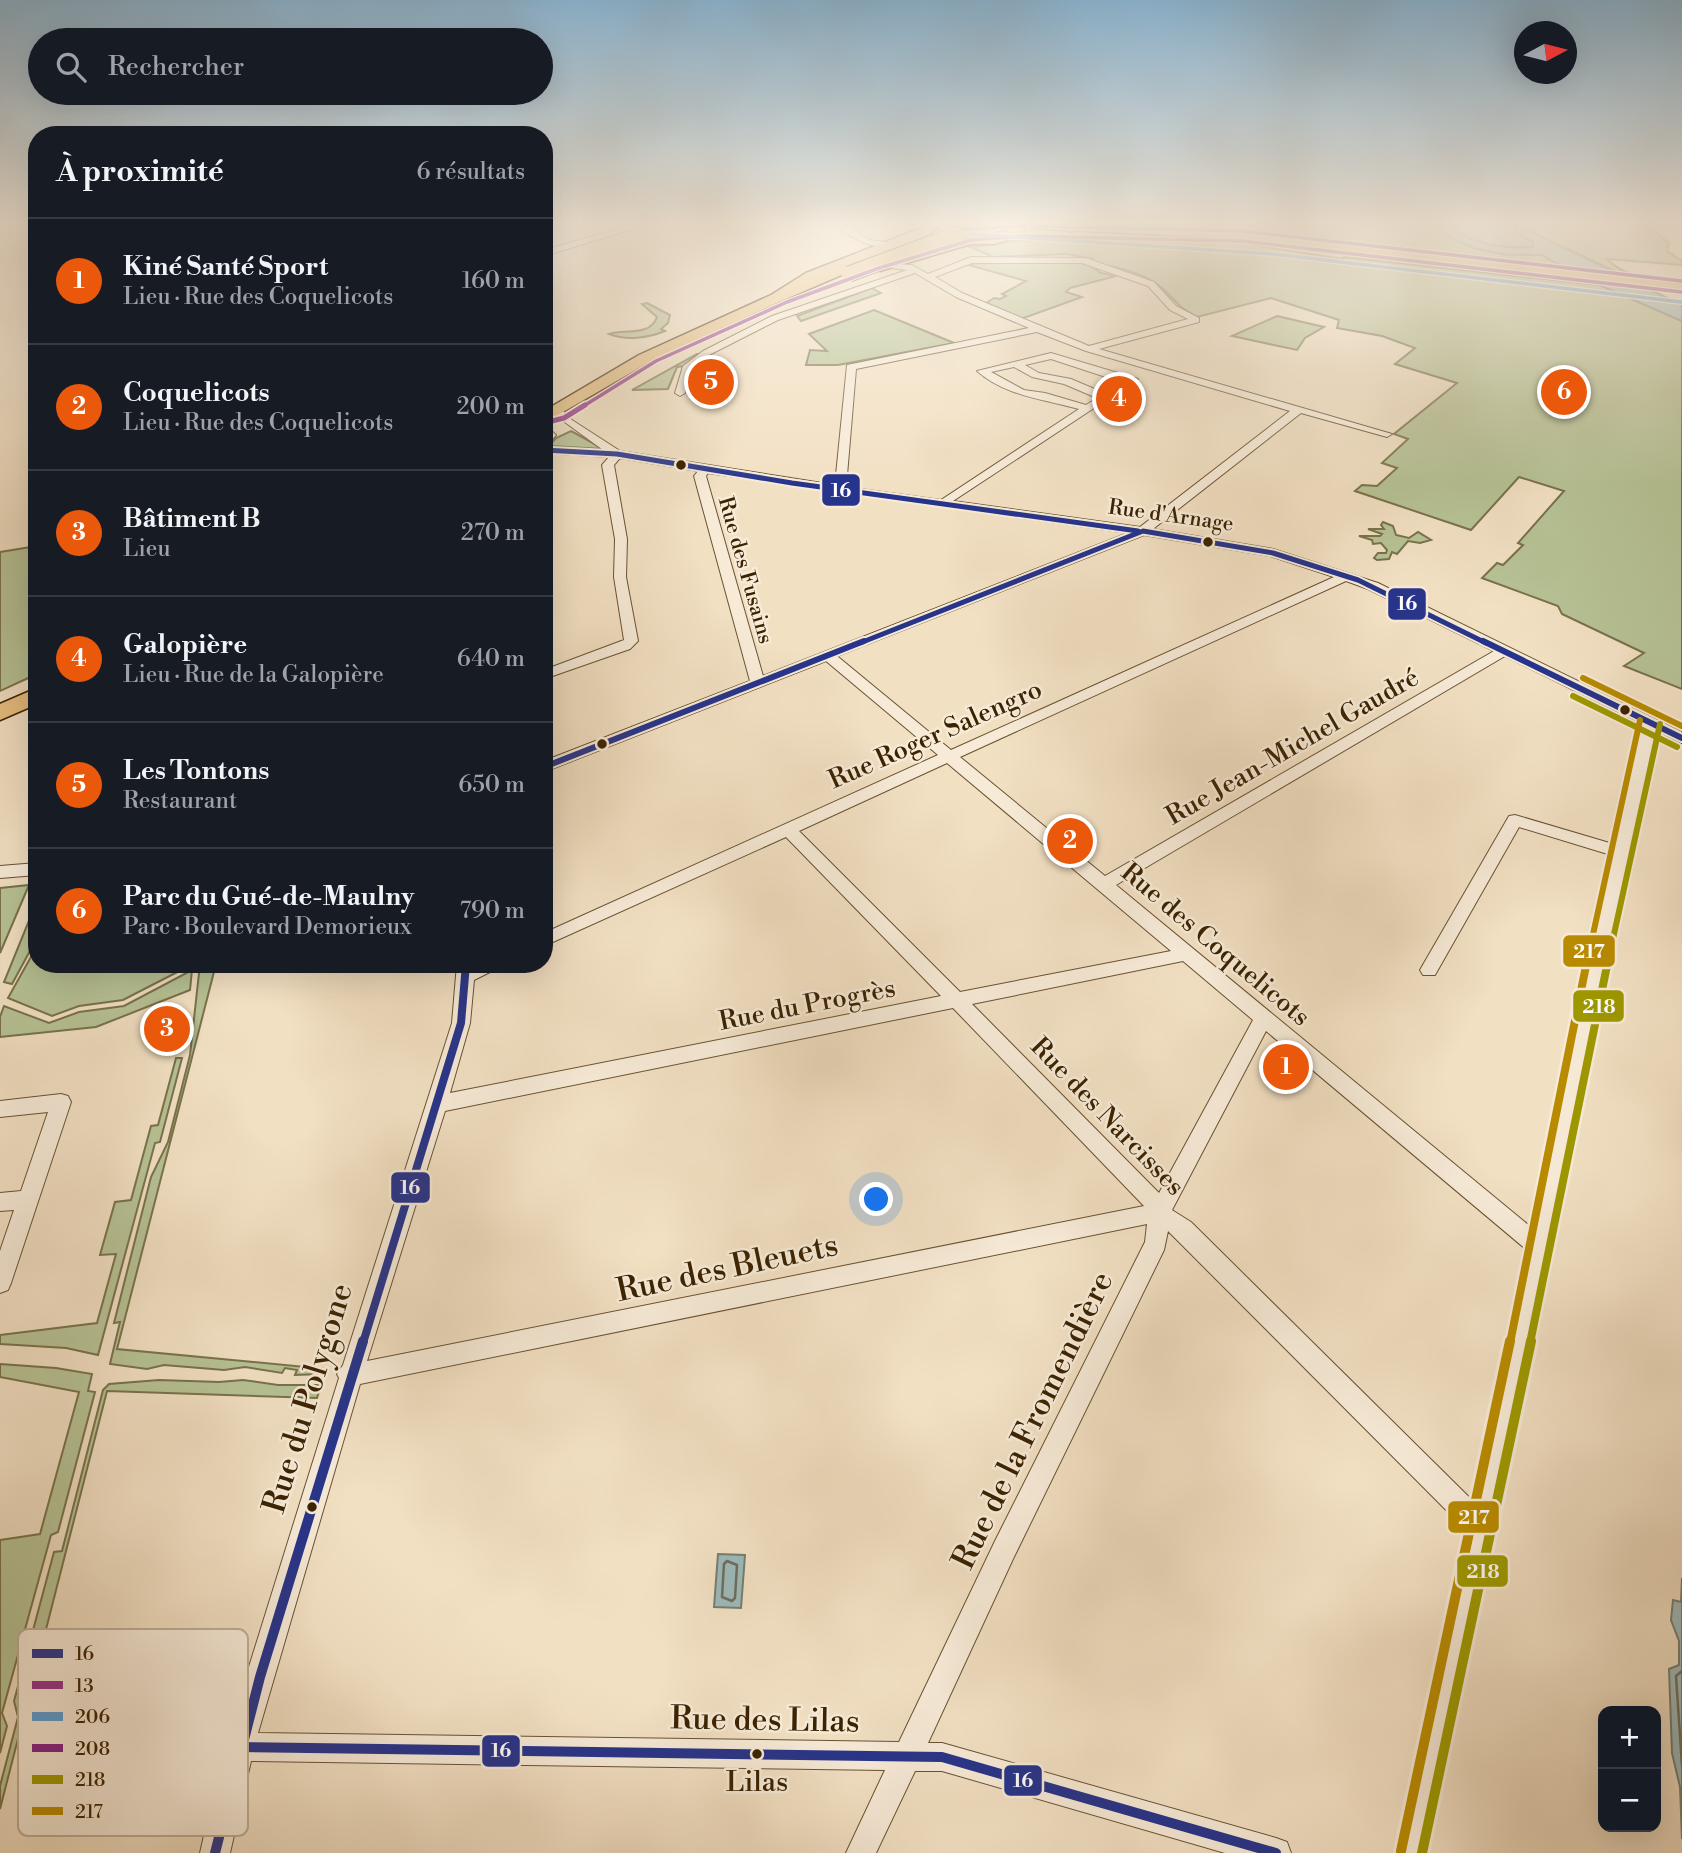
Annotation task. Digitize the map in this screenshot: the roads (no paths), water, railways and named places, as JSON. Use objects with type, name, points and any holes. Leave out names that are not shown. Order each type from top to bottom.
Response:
[{"type":"main road","points":[[553,417],[576,399],[645,358],[759,310]]},
{"type":"main road","points":[[553,419],[656,361],[763,310]]},
{"type":"main road","points":[[2,710],[28,692]]},
{"type":"main road","points":[[2,710],[28,699]]},
{"type":"street","points":[[680,393],[688,366],[706,352],[795,310]]},
{"type":"street","points":[[994,310],[1089,349],[1387,435]]},
{"type":"street","points":[[1089,349],[1196,320],[1178,310]]},
{"type":"street","points":[[840,490],[851,367],[1037,329]]},
{"type":"street","points":[[1086,408],[1045,396],[1021,393],[982,372],[1051,356],[1129,382]]},
{"type":"street","points":[[1014,363],[1036,375],[1067,381],[1103,397]]},
{"type":"street","points":[[944,504],[1150,368]]},
{"type":"street","points":[[553,762],[1143,531],[1298,410]]},
{"type":"street","name":"Rue d'Arnage","points":[[553,425],[617,454]]},
{"type":"street","name":"Rue d'Arnage","points":[[553,450],[617,454],[704,470],[1143,531],[1273,553],[1347,576],[1682,738]]},
{"type":"street","points":[[553,672],[631,642],[620,577],[621,539],[608,465],[617,454]]},
{"type":"street","name":"Rue des Fusains","points":[[704,470],[700,476],[758,682]]},
{"type":"street","name":"Rue Roger Salengro","points":[[553,936],[1347,576]]},
{"type":"street","name":"Rue Jean-Michel Gaudré","points":[[1103,885],[1504,650]]},
{"type":"street","name":"Rue des Coquelicots","points":[[827,656],[1538,1246]]},
{"type":"street","points":[[1411,1853],[1619,852],[1650,722]]},
{"type":"street","points":[[1429,970],[1515,820],[1619,852]]},
{"type":"street","name":"Rue des Narcisses","points":[[788,829],[1148,1193],[1159,1213],[1183,1229],[1480,1526]]},
{"type":"street","points":[[0,872],[28,870]]},
{"type":"street","name":"Rue du Progrès","points":[[437,1104],[1187,954]]},
{"type":"street","name":"Rue du Polygone","points":[[248,1717],[349,1374],[461,1023],[466,973]]},
{"type":"street","name":"Rue de la Fromendière","points":[[861,1853],[1004,1550],[1156,1243],[1159,1213],[1264,1018]]},
{"type":"street","points":[[0,1109],[61,1102],[0,1283]]},
{"type":"street","points":[[0,1202],[28,1199]]},
{"type":"street","name":"Rue des Bleuets","points":[[349,1374],[386,1370],[1128,1217],[1159,1213]]},
{"type":"street","name":"Rue des Lilas","points":[[248,1748],[942,1757],[1276,1853]]},
{"type":"water","points":[[1658,310],[1682,310],[1682,321]]},
{"type":"water","points":[[718,1554],[745,1555],[741,1608],[714,1607]]},
{"type":"water","points":[[1682,1578],[1682,1839],[1680,1787],[1672,1753],[1669,1669],[1679,1665],[1679,1641],[1671,1620],[1673,1600],[1681,1602]]},
{"type":"place","name":"Les Tontons","points":[[711,382]]},
{"type":"place","name":"Parc du Gué-de-Maulny","points":[[1564,392]]},
{"type":"place","name":"Galopière","points":[[1119,399]]},
{"type":"place","name":"Coquelicots","points":[[1070,841]]},
{"type":"place","name":"Bâtiment B","points":[[167,1029]]},
{"type":"place","name":"Kiné Santé Sport","points":[[1286,1067]]},
{"type":"place","name":"Lilas","points":[[757,1754]]}]
